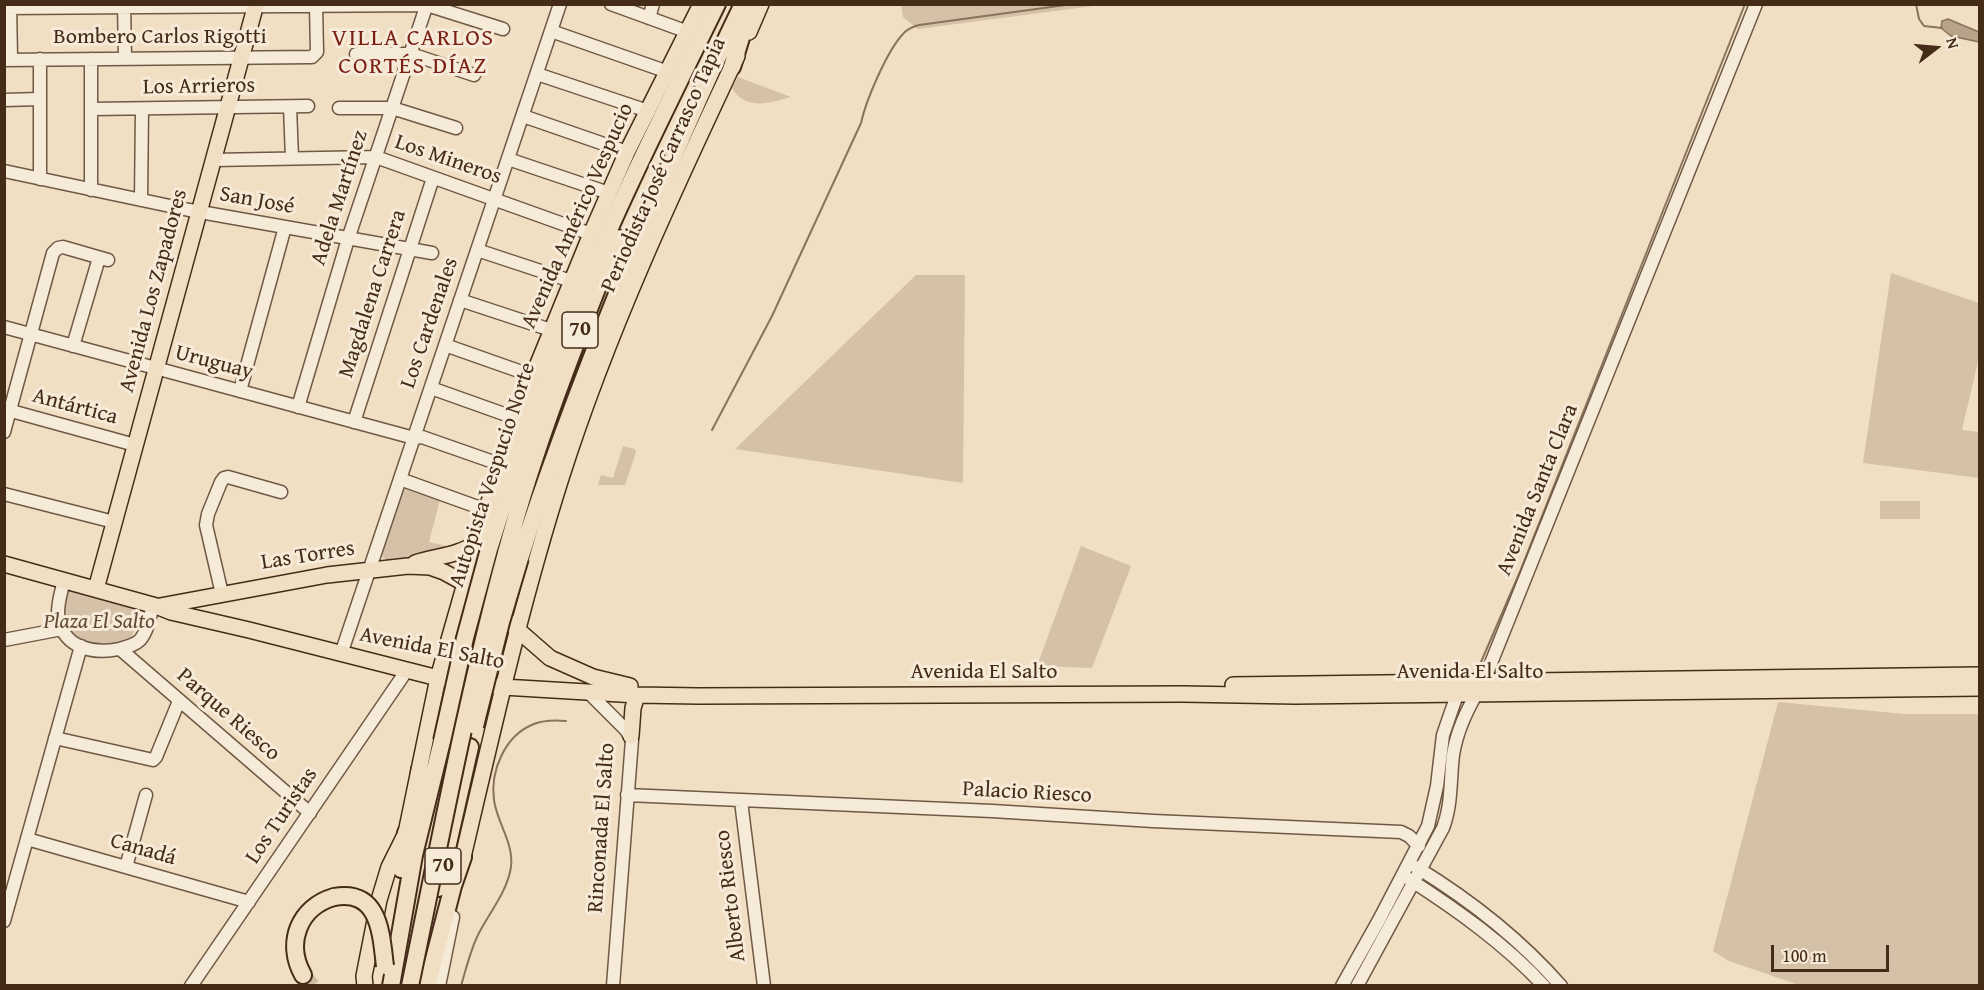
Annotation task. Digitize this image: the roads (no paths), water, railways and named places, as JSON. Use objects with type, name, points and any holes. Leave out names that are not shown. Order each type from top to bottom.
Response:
[{"type":"highway","name":"Autopista Vespucio Norte","points":[[391,986],[414,855],[465,638],[483,545],[573,314],[612,222],[717,4]]},
{"type":"highway","name":"70","points":[[410,986],[462,730],[488,620],[667,168],[743,4]]},
{"type":"highway","points":[[732,67],[751,4]]},
{"type":"highway","name":"70","points":[[418,986],[439,881],[499,629],[521,499],[549,413],[654,147],[666,111]]},
{"type":"highway","points":[[403,919],[420,769]]},
{"type":"highway","points":[[382,986],[406,833]]},
{"type":"highway","points":[[427,986],[453,886],[463,857]]},
{"type":"highway","points":[[303,975],[295,950],[296,934],[300,923],[312,906],[334,897],[354,897],[366,903],[373,911],[379,925],[385,966]]},
{"type":"main road","name":"Avenida Américo Vespucio","points":[[365,986],[364,976],[379,900],[389,867],[406,833],[438,678],[464,583],[483,545],[486,510],[533,376],[591,234],[627,152],[701,4]]},
{"type":"main road","name":"Periodista José Carrasco Tapia","points":[[503,687],[563,474],[602,366],[667,205],[761,4]]},
{"type":"main road","name":"Avenida Los Zapadores","points":[[96,589],[256,5]]},
{"type":"main road","points":[[483,545],[478,551],[485,564],[501,574],[511,575],[525,571],[538,558]]},
{"type":"main road","points":[[408,566],[483,545]]},
{"type":"main road","name":"Avenida El Salto","points":[[4,564],[155,605],[171,612],[438,678],[503,687],[637,695],[1182,694],[1295,696],[1459,688]]},
{"type":"main road","name":"Las Torres","points":[[155,605],[181,603],[304,579],[408,566],[437,569],[464,583]]},
{"type":"main road","name":"Avenida El Salto","points":[[464,583],[550,658],[579,672],[632,686],[1980,688]]},
{"type":"main road","points":[[459,604],[468,597],[486,602]]},
{"type":"main road","points":[[550,658],[587,691]]},
{"type":"main road","name":"Avenida El Salto","points":[[1479,689],[1572,680],[1828,679],[1980,675]]},
{"type":"main road","points":[[463,857],[503,687]]},
{"type":"main road","points":[[631,736],[633,708],[637,695]]},
{"type":"main road","points":[[428,724],[445,716],[464,716],[480,725],[490,740]]},
{"type":"street","name":"Los Cardenales","points":[[341,654],[560,4]]},
{"type":"street","points":[[611,4],[688,32]]},
{"type":"street","points":[[649,18],[653,4]]},
{"type":"street","name":"Avenida Santa Clara","points":[[1342,986],[1446,820],[1452,789],[1455,747],[1462,725],[1479,689],[1756,4]]},
{"type":"street","points":[[8,59],[8,7],[427,5],[503,28]]},
{"type":"street","name":"Adela Martínez","points":[[298,407],[348,238],[427,5]]},
{"type":"street","points":[[124,6],[125,58]]},
{"type":"street","name":"Bombero Carlos Rigotti","points":[[8,59],[316,55],[316,6]]},
{"type":"street","points":[[551,31],[668,72]]},
{"type":"street","points":[[356,54],[411,54],[474,75]]},
{"type":"street","points":[[40,59],[40,179]]},
{"type":"street","points":[[91,59],[91,190]]},
{"type":"street","points":[[537,74],[648,111]]},
{"type":"street","points":[[4,100],[40,99]]},
{"type":"street","name":"Los Arrieros","points":[[91,110],[308,106]]},
{"type":"street","points":[[290,107],[292,158]]},
{"type":"street","points":[[339,108],[392,108],[456,128]]},
{"type":"street","points":[[141,200],[142,109]]},
{"type":"street","points":[[523,116],[627,152]]},
{"type":"street","name":"Los Mineros","points":[[213,159],[376,157],[591,234]]},
{"type":"street","points":[[508,159],[609,193]]},
{"type":"street","name":"San José","points":[[4,171],[199,212],[432,253]]},
{"type":"street","name":"Magdalena Carrera","points":[[354,422],[433,178]]},
{"type":"street","points":[[240,391],[285,227]]},
{"type":"street","points":[[4,432],[8,410],[55,250],[61,248],[103,259],[73,346]]},
{"type":"street","points":[[477,249],[572,281]]},
{"type":"street","points":[[460,300],[551,330]]},
{"type":"street","name":"Uruguay","points":[[4,327],[414,438],[422,437],[502,465]]},
{"type":"street","points":[[445,345],[533,376]]},
{"type":"street","points":[[431,388],[518,419]]},
{"type":"street","name":"Antártica","points":[[8,410],[135,445]]},
{"type":"street","points":[[222,594],[206,525],[221,482],[228,477],[281,492]]},
{"type":"street","points":[[400,479],[486,510]]},
{"type":"street","points":[[4,494],[114,522]]},
{"type":"street","points":[[64,580],[58,610],[62,629],[67,637],[81,646],[104,651],[134,644],[141,638],[155,605]]},
{"type":"street","points":[[4,640],[62,629]]},
{"type":"street","points":[[4,921],[81,646]]},
{"type":"street","name":"Parque Riesco","points":[[120,649],[310,813]]},
{"type":"street","name":"Los Turistas","points":[[191,986],[407,670]]},
{"type":"street","name":"Avenida Santa Clara","points":[[1415,867],[1419,846],[1433,810],[1441,744],[1459,688]]},
{"type":"street","name":"Rinconada El Salto","points":[[587,691],[631,736],[632,744],[613,986]]},
{"type":"street","points":[[55,738],[153,760],[179,701]]},
{"type":"street","points":[[126,867],[146,795]]},
{"type":"street","name":"Palacio Riesco","points":[[627,795],[1401,832],[1419,846]]},
{"type":"street","name":"Alberto Riesco","points":[[741,801],[764,986]]},
{"type":"street","name":"Canadá","points":[[27,839],[249,902]]},
{"type":"street","points":[[439,986],[463,857]]},
{"type":"street","points":[[1415,867],[1482,912],[1520,953],[1544,986]]},
{"type":"street","points":[[1408,879],[1520,953],[1561,986]]},
{"type":"street","name":"Avenida Santa Clara","points":[[1357,986],[1408,879]]},
{"type":"waterway","points":[[712,430],[772,316],[861,123],[878,76],[890,52],[903,34],[919,25],[1073,4]]},
{"type":"waterway","points":[[1481,662],[1519,574],[1745,4]]},
{"type":"waterway","points":[[1916,4],[1919,19],[1924,26],[1942,28]]},
{"type":"waterway","points":[[461,986],[481,928],[506,886],[511,867],[508,841],[494,800],[494,777],[497,766],[508,745],[524,729],[542,722],[566,721]]},
{"type":"tunnel","points":[[303,975],[312,986]]},
{"type":"district","name":"VILLA CARLOS CORTÉS DÍAZ","points":[[413,53]]},
{"type":"park label","name":"Plaza El Salto","points":[[99,622]]}]
